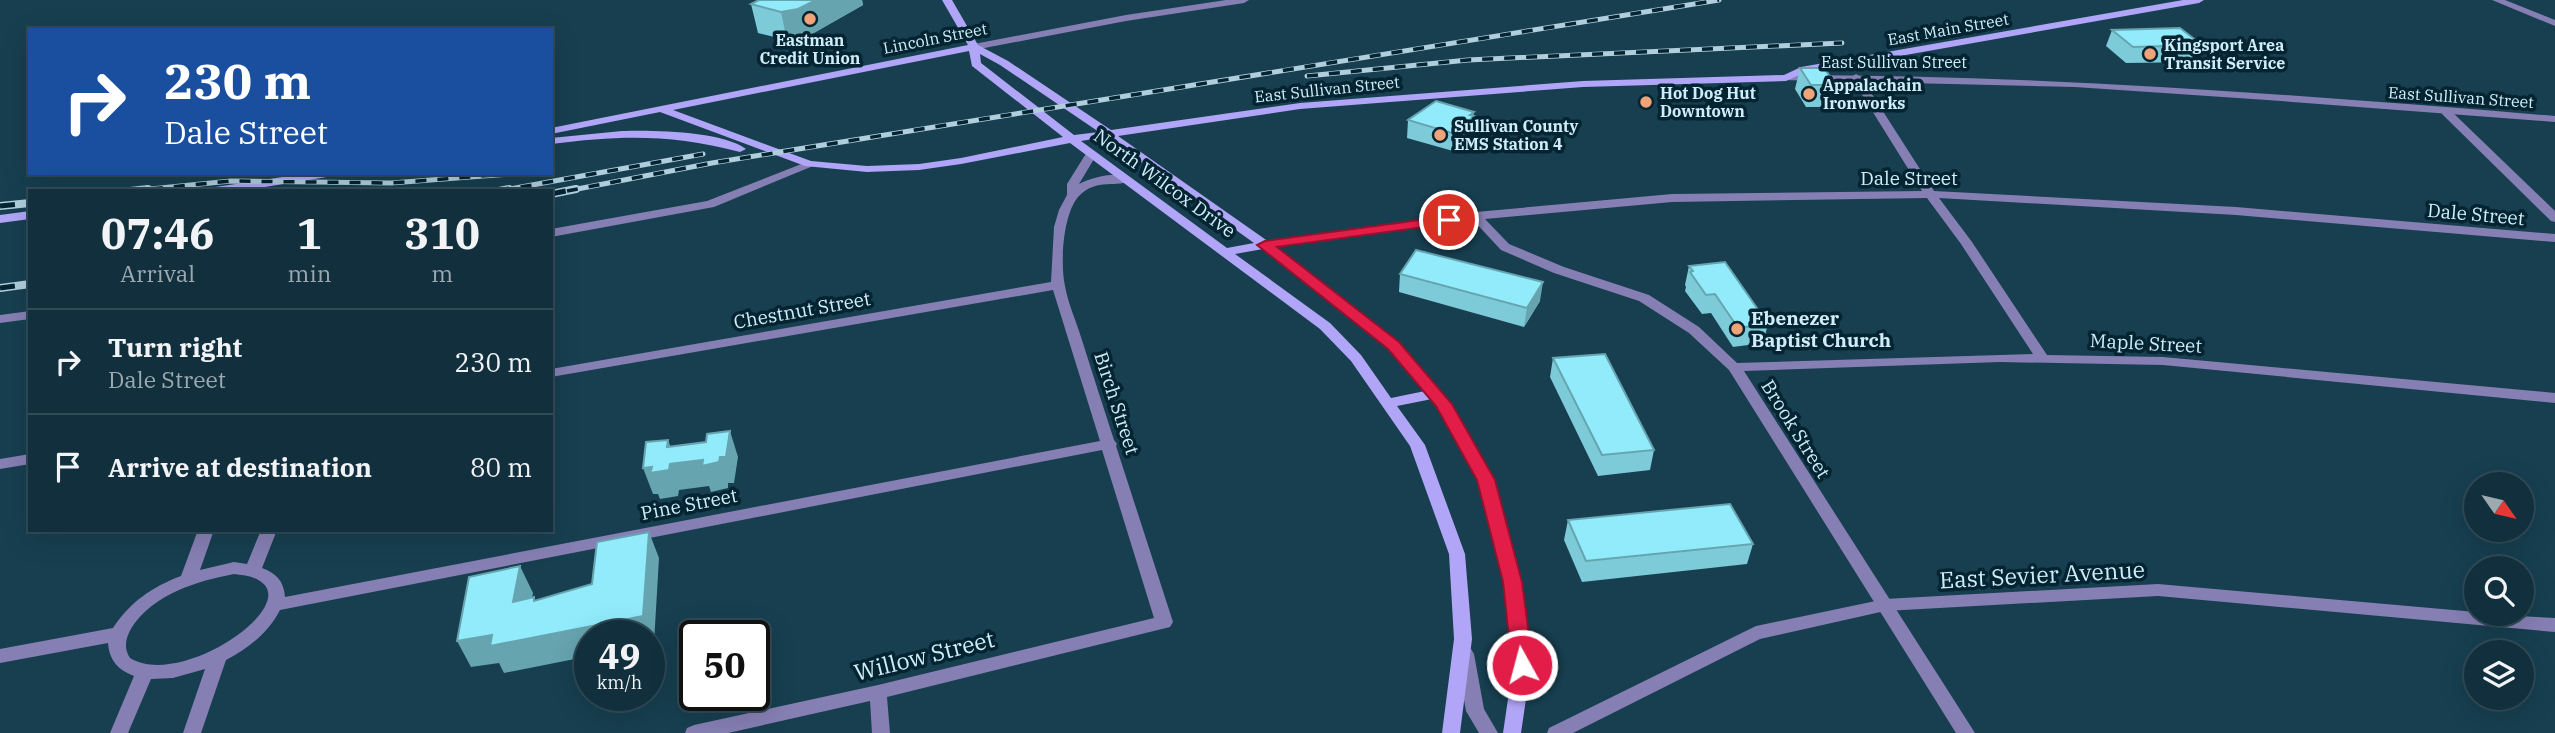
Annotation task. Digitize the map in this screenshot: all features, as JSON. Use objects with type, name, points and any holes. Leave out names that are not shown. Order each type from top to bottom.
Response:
[{"type":"main road","name":"North Wilcox Drive","points":[[947,0],[974,47],[976,64],[1072,139],[1325,326],[1356,358],[1417,445],[1457,554],[1463,639],[1451,733]]},
{"type":"main road","name":"East Main Street","points":[[1786,78],[1801,70],[2199,0]]},
{"type":"main road","name":"North Wilcox Drive","points":[[974,47],[1004,63],[1109,134],[1265,245],[1394,346],[1436,394],[1486,480],[1512,582],[1522,665],[1512,733]]},
{"type":"main road","name":"Lincoln Street","points":[[553,131],[974,47]]},
{"type":"main road","name":"East Sullivan Street","points":[[809,164],[867,169],[919,167],[1072,139],[1300,106],[1389,98],[1583,84],[1786,78]]},
{"type":"main road","points":[[661,109],[809,164]]},
{"type":"main road","points":[[553,142],[617,135],[666,134],[727,144],[775,160],[809,164]]},
{"type":"main road","points":[[228,189],[320,175]]},
{"type":"main road","points":[[0,219],[28,215]]},
{"type":"main road","points":[[1226,252],[1265,245]]},
{"type":"main road","points":[[1388,403],[1436,394]]},
{"type":"street","name":"Lincoln Street","points":[[974,47],[1126,18],[1244,0]]},
{"type":"street","points":[[2497,0],[2555,23]]},
{"type":"street","points":[[1856,77],[1930,194],[1966,242],[2043,359]]},
{"type":"street","name":"East Sullivan Street","points":[[1786,78],[2052,82],[2555,119]]},
{"type":"street","points":[[2446,112],[2555,218]]},
{"type":"street","name":"Birch Street","points":[[1091,153],[1073,184],[1073,196],[1060,222],[1056,239],[1058,285],[1164,622]]},
{"type":"street","points":[[553,233],[710,204],[809,164]]},
{"type":"street","points":[[1073,196],[1087,182],[1095,179],[1126,179]]},
{"type":"street","name":"Dale Street","points":[[1265,245],[1476,216],[1672,198],[1930,194],[2236,211],[2555,238]]},
{"type":"street","name":"Brook Street","points":[[1476,216],[1505,247],[1559,270],[1644,298],[1694,330],[1734,367],[1965,733]]},
{"type":"street","name":"Chestnut Street","points":[[553,373],[1058,285]]},
{"type":"street","points":[[0,319],[28,315]]},
{"type":"street","name":"Maple Street","points":[[1734,367],[2043,359],[2162,361],[2555,398]]},
{"type":"street","name":"Pine Street","points":[[275,605],[1110,444]]},
{"type":"street","points":[[0,464],[28,459]]},
{"type":"street","points":[[188,579],[205,532]]},
{"type":"street","points":[[253,569],[268,532]]},
{"type":"street","points":[[253,569],[266,574],[274,582],[277,592],[275,605],[244,640],[193,666],[167,672],[145,672],[129,668],[119,659],[116,647],[119,634],[130,618],[146,603],[188,579],[212,572],[253,569]]},
{"type":"street","name":"East Sevier Avenue","points":[[1556,733],[1756,633],[1885,605],[2158,590],[2555,625]]},
{"type":"street","name":"Willow Street","points":[[694,733],[877,692],[1164,622]]},
{"type":"street","points":[[0,656],[119,634]]},
{"type":"street","points":[[1463,639],[1475,711],[1489,733]]},
{"type":"street","points":[[192,733],[219,655]]},
{"type":"street","points":[[119,733],[145,672]]},
{"type":"street","points":[[877,692],[881,733]]},
{"type":"building","points":[[759,0],[816,0],[798,9],[781,12],[751,4]]},
{"type":"building","points":[[2180,28],[2202,45],[2133,47],[2112,30]]},
{"type":"building","points":[[1800,68],[1824,68],[1836,85],[1811,85]]},
{"type":"building","points":[[1436,101],[1474,112],[1470,115],[1474,116],[1455,134],[1408,120]]},
{"type":"building","points":[[1416,250],[1543,282],[1527,308],[1400,274]]},
{"type":"building","points":[[1725,262],[1768,324],[1738,328],[1715,294],[1706,295],[1690,272],[1693,271],[1689,266]]},
{"type":"building","points":[[1605,354],[1654,450],[1602,455],[1553,358]]},
{"type":"building","points":[[730,431],[726,457],[720,457],[719,462],[702,466],[703,460],[670,464],[669,470],[650,473],[652,467],[643,468],[646,442],[668,440],[667,447],[706,442],[707,434]]},
{"type":"building","points":[[1730,504],[1753,544],[1586,561],[1568,520]]},
{"type":"building","points":[[649,532],[643,616],[623,620],[574,620],[574,630],[490,646],[492,635],[457,641],[469,577],[520,566],[513,602],[534,597],[534,601],[592,584],[597,542]]},
{"type":"railway","points":[[567,191],[712,163],[1719,0]]},
{"type":"railway","points":[[1307,76],[1468,60],[1842,43]]},
{"type":"railway","points":[[510,189],[703,154]]},
{"type":"railway","points":[[150,189],[231,181],[391,183],[496,175]]},
{"type":"railway","points":[[553,194],[576,189]]},
{"type":"railway","points":[[0,206],[28,203]]},
{"type":"railway","points":[[0,288],[28,284]]},
{"type":"place","name":"Eastman Credit Union","points":[[810,19]]},
{"type":"place","name":"Kingsport Area Transit Service","points":[[2150,54]]},
{"type":"place","name":"Appalachain Ironworks","points":[[1809,94]]},
{"type":"place","name":"Hot Dog Hut Downtown","points":[[1646,102]]},
{"type":"place","name":"Sullivan County EMS Station 4","points":[[1440,135]]},
{"type":"place","name":"Ebenezer Baptist Church","points":[[1737,329]]},
{"type":"route","points":[[1449,220],[1265,245],[1394,346],[1443,404],[1486,480],[1512,582],[1522,665]]}]
